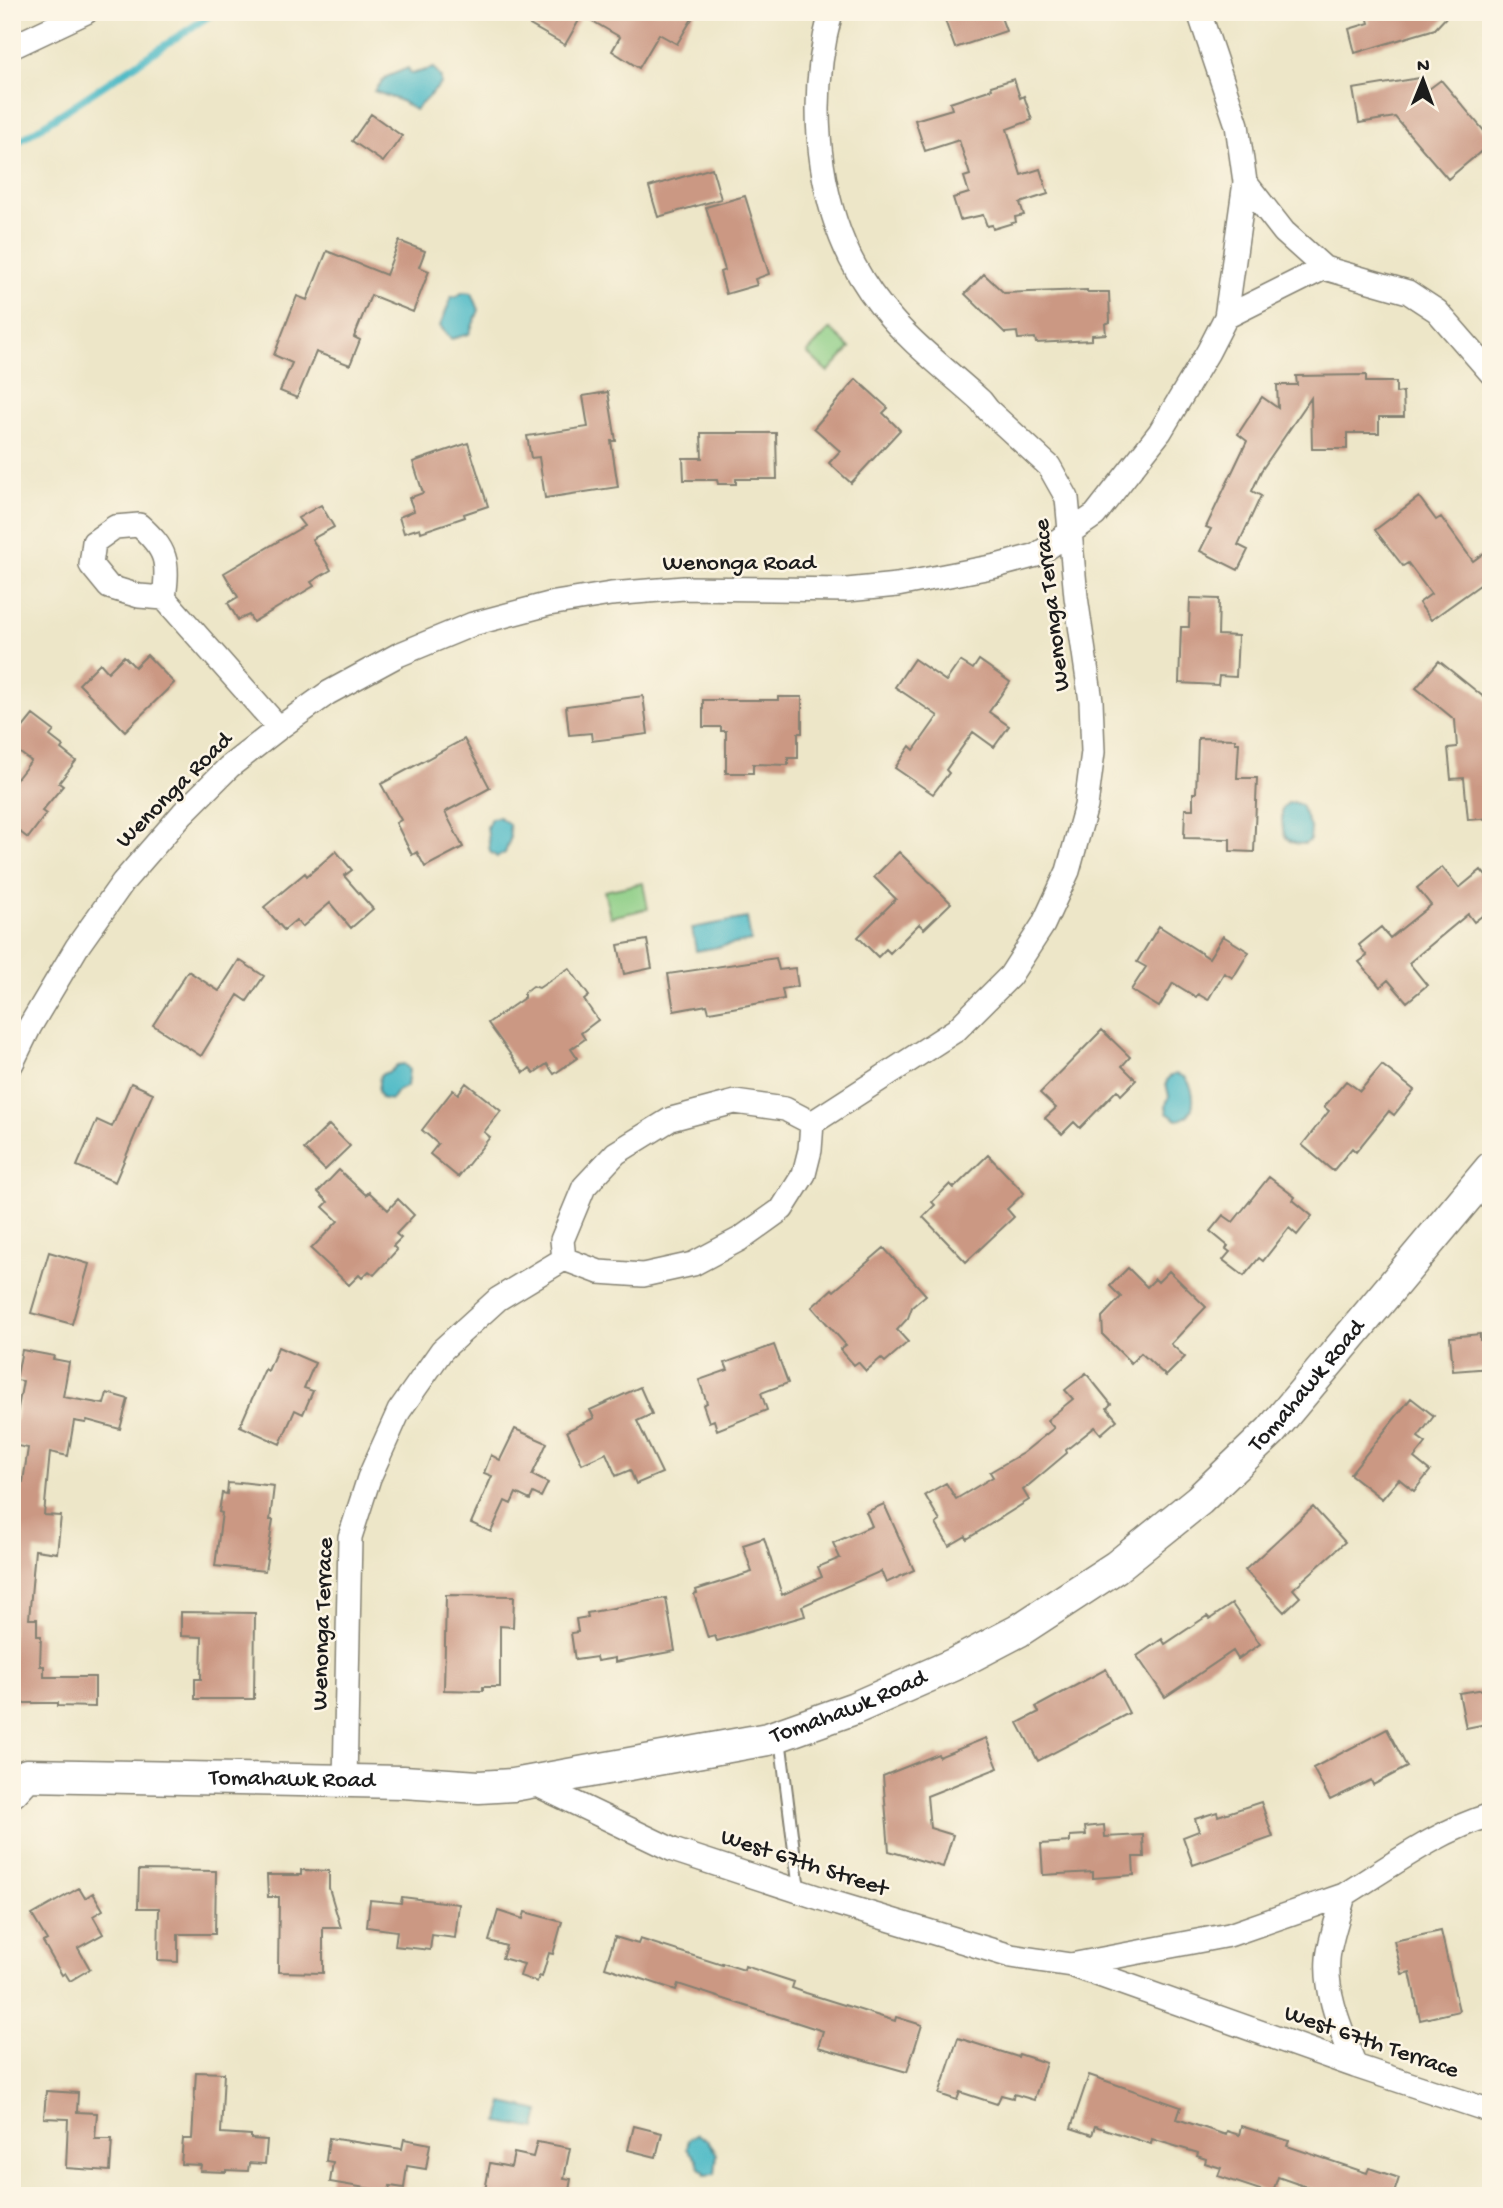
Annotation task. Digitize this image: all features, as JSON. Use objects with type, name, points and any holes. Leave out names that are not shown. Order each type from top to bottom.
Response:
[{"type":"street","points":[[12,47],[86,12]]},
{"type":"street","name":"Wenonga Terrace","points":[[812,1123],[957,1030],[1010,976],[1043,925],[1068,871],[1086,806],[1093,752],[1091,701],[1076,597],[1067,498],[1049,466],[900,328],[880,305],[851,259],[839,232],[822,163],[819,121],[821,60],[831,12]]},
{"type":"street","name":"Wenonga Road","points":[[12,1063],[30,1026],[77,947],[123,882],[183,813],[229,767],[279,728],[328,693],[398,655],[473,624],[548,604],[611,593],[684,588],[847,590],[897,585],[1037,555],[1095,515],[1143,457],[1208,352],[1226,317],[1245,182],[1237,125],[1199,12]]},
{"type":"street","points":[[1245,182],[1284,232],[1324,268],[1408,292],[1437,311],[1491,373]]},
{"type":"street","points":[[1226,317],[1324,268]]},
{"type":"street","points":[[164,598],[279,728]]},
{"type":"street","points":[[736,1102],[785,1109],[812,1123],[810,1150],[804,1174],[782,1209],[740,1239],[693,1264],[643,1275],[599,1272],[564,1259],[562,1240],[584,1187],[616,1153],[671,1119],[736,1102]]},
{"type":"street","name":"Tomahawk Road","points":[[17,1780],[345,1781],[479,1787],[533,1783],[768,1739],[855,1708],[953,1665],[1018,1631],[1116,1567],[1199,1500],[1270,1431],[1487,1181]]},
{"type":"street","name":"Wenonga Terrace","points":[[345,1781],[350,1536],[369,1478],[399,1411],[442,1350],[498,1299],[564,1259]]},
{"type":"street","name":"West 67th Street","points":[[533,1783],[673,1850],[838,1904],[1011,1956],[1071,1965],[1235,2025]]},
{"type":"street","name":"West 67th Street","points":[[1071,1965],[1229,1934],[1344,1895],[1418,1848],[1474,1820],[1491,1815]]},
{"type":"street","points":[[1344,1895],[1328,1958],[1329,1979],[1333,2000],[1355,2066]]},
{"type":"street","name":"West 67th Terrace","points":[[1235,2025],[1491,2111]]},
{"type":"lane","points":[[779,1735],[799,1890]]},
{"type":"green space","points":[[830,329],[850,348],[828,372],[807,353]]},
{"type":"green space","points":[[643,883],[648,909],[610,917],[604,891]]},
{"type":"water","points":[[408,68],[411,74],[434,68],[441,78],[441,84],[415,110],[401,101],[374,91],[386,77]]},
{"type":"water","points":[[463,292],[472,293],[479,310],[469,334],[451,339],[440,326],[452,296],[456,297]]},
{"type":"water","points":[[1293,802],[1301,805],[1311,830],[1310,840],[1305,844],[1291,842],[1284,834],[1282,808]]},
{"type":"water","points":[[499,817],[509,824],[510,839],[505,853],[497,857],[490,852],[487,827],[491,818]]},
{"type":"water","points":[[747,918],[751,941],[696,951],[692,928]]},
{"type":"water","points":[[404,1064],[409,1069],[407,1086],[397,1091],[391,1100],[381,1098],[378,1091],[380,1075]]},
{"type":"water","points":[[1176,1074],[1185,1077],[1189,1082],[1193,1096],[1189,1114],[1177,1120],[1167,1113],[1166,1105],[1169,1096],[1166,1083],[1169,1077]]},
{"type":"water","points":[[503,2103],[540,2111],[536,2129],[499,2122]]},
{"type":"water","points":[[697,2134],[707,2140],[717,2154],[715,2174],[705,2175],[697,2159],[687,2149],[689,2139]]},
{"type":"building","points":[[537,12],[696,12],[677,44],[659,34],[639,68],[612,51],[620,37],[582,15],[565,45],[530,25]]},
{"type":"building","points":[[942,12],[999,12],[1006,31],[955,48]]},
{"type":"building","points":[[1366,12],[1451,12],[1435,29],[1355,53],[1349,29],[1369,23]]},
{"type":"building","points":[[1419,78],[1429,89],[1441,80],[1491,139],[1491,143],[1448,179],[1395,117],[1359,123],[1353,89]]},
{"type":"building","points":[[1014,79],[1020,98],[1024,96],[1032,120],[1007,129],[1021,175],[1040,169],[1048,194],[1020,203],[1024,215],[1015,217],[1016,222],[993,229],[992,225],[987,226],[983,215],[960,220],[953,198],[969,193],[964,177],[970,175],[959,140],[925,151],[915,120],[952,109],[950,103]]},
{"type":"building","points":[[371,114],[402,136],[383,162],[352,141]]},
{"type":"building","points":[[712,168],[721,199],[658,217],[649,187]]},
{"type":"building","points":[[745,196],[769,274],[755,279],[757,285],[726,294],[720,272],[725,270],[706,207]]},
{"type":"building","points":[[399,241],[425,251],[419,267],[429,271],[413,312],[371,295],[354,337],[360,340],[350,365],[316,352],[297,398],[280,391],[292,363],[274,355],[297,296],[307,300],[327,251],[386,275]]},
{"type":"building","points":[[984,274],[1004,293],[1087,290],[1109,292],[1110,322],[1105,324],[1106,334],[1092,335],[1092,340],[1036,343],[1035,338],[1018,339],[1017,332],[1005,333],[965,294]]},
{"type":"building","points":[[1366,375],[1366,382],[1396,382],[1396,393],[1403,392],[1404,417],[1379,417],[1379,433],[1347,433],[1347,449],[1312,449],[1311,398],[1261,471],[1252,491],[1261,496],[1238,545],[1248,550],[1238,570],[1200,551],[1211,529],[1206,527],[1247,441],[1238,434],[1262,397],[1278,408],[1277,385],[1297,385],[1296,376]]},
{"type":"building","points":[[856,379],[888,408],[883,413],[900,430],[851,483],[829,463],[840,451],[814,428]]},
{"type":"building","points":[[608,392],[616,441],[611,441],[618,487],[545,498],[539,457],[531,458],[527,436],[588,427],[583,396]]},
{"type":"building","points":[[701,433],[776,433],[777,479],[736,479],[736,484],[718,484],[717,480],[684,480],[683,458],[702,458]]},
{"type":"building","points":[[468,443],[488,506],[421,532],[420,528],[404,533],[399,517],[414,511],[409,498],[423,493],[413,462]]},
{"type":"building","points":[[1419,497],[1436,520],[1441,517],[1473,561],[1491,548],[1491,577],[1431,620],[1419,603],[1431,594],[1408,563],[1403,566],[1375,530]]},
{"type":"building","points":[[321,505],[334,527],[312,539],[331,570],[311,582],[314,586],[253,622],[249,615],[238,620],[228,603],[238,597],[224,573],[304,526],[298,518]]},
{"type":"building","points":[[1190,598],[1219,599],[1218,635],[1238,636],[1236,677],[1219,676],[1218,685],[1179,683],[1181,627],[1189,627]]},
{"type":"building","points":[[147,655],[174,683],[125,731],[79,684],[100,663],[108,672],[124,656],[135,667]]},
{"type":"building","points":[[914,659],[946,681],[960,661],[973,669],[979,660],[1010,682],[989,712],[1009,726],[994,747],[973,732],[933,794],[895,768],[910,746],[914,750],[938,716],[895,687]]},
{"type":"building","points":[[1439,661],[1491,703],[1491,818],[1468,820],[1464,778],[1451,779],[1448,748],[1457,747],[1455,720],[1416,688]]},
{"type":"building","points":[[643,696],[648,734],[592,741],[591,733],[569,735],[566,706]]},
{"type":"building","points":[[778,697],[802,697],[802,733],[798,733],[798,758],[788,758],[788,765],[753,764],[753,773],[726,773],[726,731],[721,731],[721,727],[703,727],[703,700],[778,700]]},
{"type":"building","points":[[33,715],[54,731],[50,736],[76,761],[59,783],[63,786],[42,811],[46,814],[28,838],[12,826],[12,785],[31,761],[12,747],[12,741]]},
{"type":"building","points":[[1198,738],[1235,739],[1235,743],[1239,743],[1237,778],[1257,778],[1254,852],[1230,851],[1230,839],[1184,838],[1185,809],[1193,809],[1193,793],[1196,793]]},
{"type":"building","points":[[464,739],[490,788],[445,812],[463,847],[425,867],[417,852],[412,855],[396,823],[401,820],[381,784]]},
{"type":"building","points":[[336,851],[352,870],[344,876],[373,909],[351,928],[330,903],[302,927],[296,920],[284,930],[264,907]]},
{"type":"building","points":[[899,852],[951,903],[924,929],[919,924],[890,953],[886,949],[878,957],[858,937],[896,899],[874,877]]},
{"type":"building","points":[[1442,867],[1459,888],[1481,870],[1491,882],[1491,909],[1474,922],[1468,914],[1409,963],[1427,985],[1407,1002],[1388,980],[1380,987],[1359,962],[1367,956],[1359,945],[1381,927],[1390,938],[1431,905],[1417,888]]},
{"type":"building","points":[[1159,926],[1209,958],[1223,936],[1249,952],[1233,978],[1224,973],[1208,1000],[1198,994],[1196,997],[1173,983],[1159,1007],[1131,990],[1146,967],[1137,962]]},
{"type":"building","points":[[647,940],[652,968],[624,974],[618,945]]},
{"type":"building","points":[[776,958],[779,970],[795,968],[798,986],[782,989],[784,999],[709,1012],[707,1005],[674,1011],[668,974]]},
{"type":"building","points":[[239,960],[264,976],[247,1001],[238,995],[201,1056],[153,1025],[188,971],[219,991]]},
{"type":"building","points":[[569,968],[589,996],[584,1000],[598,1020],[581,1033],[585,1039],[571,1049],[577,1058],[554,1074],[547,1064],[534,1073],[530,1068],[524,1073],[488,1023],[524,998],[524,993],[533,986],[539,988]]},
{"type":"building","points":[[1102,1030],[1130,1057],[1122,1066],[1136,1080],[1121,1095],[1117,1090],[1080,1128],[1074,1122],[1062,1134],[1045,1118],[1056,1108],[1040,1093]]},
{"type":"building","points":[[1382,1065],[1414,1090],[1394,1115],[1389,1111],[1356,1152],[1352,1148],[1333,1171],[1302,1145],[1329,1111],[1324,1107],[1346,1081],[1360,1091]]},
{"type":"building","points":[[131,1083],[153,1093],[115,1182],[77,1166],[97,1120],[112,1127]]},
{"type":"building","points":[[466,1083],[501,1111],[484,1132],[490,1137],[458,1177],[430,1154],[438,1144],[422,1130],[453,1090],[458,1094]]},
{"type":"building","points":[[329,1125],[350,1146],[325,1170],[304,1149]]},
{"type":"building","points":[[988,1155],[1024,1193],[1007,1209],[1014,1217],[966,1262],[923,1217],[935,1205],[932,1202],[950,1184],[954,1188]]},
{"type":"building","points":[[339,1170],[366,1195],[369,1192],[388,1210],[398,1199],[414,1215],[396,1234],[401,1238],[393,1246],[397,1250],[374,1275],[369,1271],[362,1278],[359,1275],[349,1285],[311,1249],[338,1221],[323,1207],[328,1202],[318,1192]]},
{"type":"building","points":[[1269,1177],[1295,1197],[1293,1200],[1312,1216],[1297,1235],[1289,1228],[1263,1261],[1259,1258],[1244,1276],[1223,1260],[1230,1252],[1226,1249],[1228,1246],[1210,1231],[1223,1215],[1233,1222]]},
{"type":"building","points":[[884,1248],[926,1295],[912,1307],[908,1318],[897,1330],[908,1342],[885,1362],[881,1358],[866,1371],[858,1362],[854,1365],[840,1349],[846,1345],[812,1307]]},
{"type":"building","points":[[49,1252],[89,1264],[72,1324],[31,1313]]},
{"type":"building","points":[[1128,1268],[1147,1287],[1155,1279],[1158,1282],[1169,1271],[1206,1307],[1171,1344],[1185,1357],[1166,1376],[1141,1353],[1131,1363],[1103,1335],[1102,1317],[1121,1297],[1110,1286]]},
{"type":"building","points":[[1480,1334],[1480,1340],[1491,1339],[1491,1368],[1453,1371],[1450,1337]]},
{"type":"building","points":[[774,1345],[788,1383],[761,1393],[767,1410],[717,1430],[714,1420],[709,1422],[703,1405],[707,1403],[699,1380],[728,1370],[725,1363]]},
{"type":"building","points":[[278,1347],[315,1363],[304,1388],[313,1391],[303,1414],[295,1410],[280,1444],[240,1426],[265,1369],[268,1371]]},
{"type":"building","points":[[22,1350],[54,1356],[53,1359],[69,1362],[63,1397],[104,1404],[107,1393],[128,1399],[120,1429],[87,1420],[86,1423],[74,1421],[68,1456],[50,1452],[44,1515],[61,1516],[57,1553],[35,1550],[29,1619],[37,1619],[37,1636],[41,1636],[40,1666],[44,1666],[44,1677],[95,1677],[95,1707],[58,1706],[58,1703],[12,1703],[12,1481],[23,1482],[28,1448],[12,1445],[12,1424],[15,1424],[23,1381],[16,1380]]},
{"type":"building","points":[[1086,1373],[1111,1404],[1107,1408],[1117,1420],[1101,1434],[1095,1427],[1066,1450],[1067,1453],[1023,1490],[1029,1500],[967,1539],[966,1536],[949,1546],[936,1524],[940,1521],[925,1495],[946,1483],[956,1499],[993,1477],[990,1472],[1023,1453],[1054,1428],[1047,1420],[1073,1399],[1065,1390]]},
{"type":"building","points":[[640,1387],[652,1414],[637,1421],[662,1473],[636,1484],[630,1470],[616,1476],[606,1453],[582,1464],[567,1431],[594,1418],[590,1410]]},
{"type":"building","points":[[1411,1398],[1434,1416],[1418,1437],[1426,1443],[1414,1458],[1430,1471],[1414,1491],[1399,1479],[1382,1499],[1350,1474]]},
{"type":"building","points":[[515,1429],[547,1443],[532,1475],[548,1483],[541,1497],[533,1493],[530,1500],[516,1493],[511,1504],[505,1501],[491,1532],[471,1523],[492,1476],[484,1473],[491,1455],[500,1460]]},
{"type":"building","points":[[228,1483],[274,1486],[270,1520],[273,1520],[265,1571],[215,1566],[222,1493],[227,1494]]},
{"type":"building","points":[[884,1504],[914,1570],[886,1583],[881,1571],[802,1606],[805,1616],[717,1641],[715,1636],[708,1638],[694,1594],[697,1593],[696,1590],[752,1572],[743,1545],[764,1538],[782,1595],[822,1577],[818,1567],[840,1558],[833,1543],[872,1526],[866,1512]]},
{"type":"building","points":[[1313,1507],[1345,1542],[1293,1589],[1300,1597],[1284,1612],[1245,1570]]},
{"type":"building","points":[[446,1595],[514,1596],[513,1627],[500,1626],[500,1687],[483,1687],[483,1691],[444,1690]]},
{"type":"building","points":[[666,1598],[675,1651],[615,1662],[615,1658],[597,1661],[596,1657],[575,1660],[571,1633],[578,1632],[576,1619],[588,1617],[587,1613]]},
{"type":"building","points":[[1232,1604],[1260,1644],[1238,1659],[1233,1651],[1165,1697],[1137,1656],[1162,1639],[1165,1644],[1207,1616],[1210,1619]]},
{"type":"building","points":[[181,1612],[255,1613],[254,1699],[195,1699],[195,1679],[201,1679],[202,1637],[181,1636]]},
{"type":"building","points":[[1106,1669],[1129,1713],[1038,1761],[1018,1723],[1039,1712],[1036,1707]]},
{"type":"building","points":[[1491,1688],[1491,1723],[1466,1728],[1459,1693]]},
{"type":"building","points":[[1387,1729],[1407,1767],[1373,1785],[1371,1780],[1330,1800],[1313,1768]]},
{"type":"building","points":[[986,1738],[998,1768],[927,1796],[930,1828],[953,1835],[943,1867],[889,1851],[883,1776]]},
{"type":"building","points":[[1261,1802],[1273,1837],[1193,1865],[1183,1837],[1199,1831],[1195,1819],[1217,1812],[1218,1816]]},
{"type":"building","points":[[1104,1825],[1105,1837],[1143,1835],[1144,1857],[1133,1857],[1134,1875],[1093,1878],[1093,1872],[1043,1875],[1041,1844],[1070,1842],[1070,1836],[1086,1835],[1085,1827]]},
{"type":"building","points":[[139,1870],[216,1871],[215,1934],[178,1934],[178,1962],[158,1961],[159,1908],[138,1908]]},
{"type":"building","points":[[301,1870],[329,1871],[329,1888],[341,1928],[323,1928],[323,1973],[278,1972],[279,1897],[268,1897],[267,1875],[301,1875]]},
{"type":"building","points":[[79,1888],[85,1898],[93,1893],[103,1910],[93,1916],[103,1934],[78,1948],[90,1969],[70,1981],[65,1973],[62,1975],[43,1942],[47,1940],[32,1915]]},
{"type":"building","points":[[402,1897],[459,1904],[455,1938],[432,1935],[430,1950],[395,1946],[397,1931],[367,1927],[370,1900],[401,1903]]},
{"type":"building","points":[[498,1911],[523,1919],[525,1912],[562,1922],[553,1954],[549,1953],[542,1977],[539,1976],[537,1982],[520,1976],[524,1964],[502,1958],[506,1946],[489,1941]]},
{"type":"building","points":[[1441,1931],[1459,2011],[1420,2020],[1410,1972],[1402,1974],[1394,1941]]},
{"type":"building","points":[[615,1937],[638,1944],[640,1939],[744,1970],[745,1966],[794,1982],[792,1988],[806,1993],[895,2021],[896,2017],[922,2025],[907,2072],[818,2047],[823,2031],[678,1984],[676,1990],[605,1967]]},
{"type":"building","points":[[958,2038],[1046,2063],[1034,2100],[1014,2094],[1013,2098],[1001,2095],[997,2104],[960,2092],[957,2100],[939,2094]]},
{"type":"building","points":[[196,2072],[224,2073],[221,2133],[251,2135],[251,2139],[267,2140],[265,2164],[249,2163],[248,2171],[226,2172],[200,2171],[201,2165],[181,2164],[183,2139],[192,2139]]},
{"type":"building","points":[[1089,2075],[1181,2107],[1177,2119],[1226,2135],[1227,2131],[1239,2135],[1241,2126],[1289,2141],[1287,2146],[1367,2173],[1369,2168],[1399,2178],[1393,2196],[1320,2196],[1321,2192],[1278,2177],[1272,2194],[1218,2176],[1221,2168],[1205,2163],[1206,2159],[1197,2156],[1198,2153],[1152,2139],[1151,2144],[1095,2126],[1092,2135],[1071,2128]]},
{"type":"building","points":[[46,2091],[78,2093],[77,2112],[97,2113],[95,2139],[112,2139],[110,2171],[66,2168],[68,2119],[44,2118]]},
{"type":"building","points":[[634,2126],[662,2133],[656,2157],[628,2150]]},
{"type":"building","points":[[329,2138],[402,2149],[404,2139],[430,2144],[426,2169],[407,2166],[404,2188],[390,2186],[389,2192],[330,2182],[333,2162],[326,2161]]},
{"type":"building","points":[[537,2142],[570,2148],[564,2178],[571,2179],[568,2196],[484,2196],[490,2163],[511,2167],[514,2153],[533,2157]]},
{"type":"waterway","points":[[12,146],[215,12]]}]
